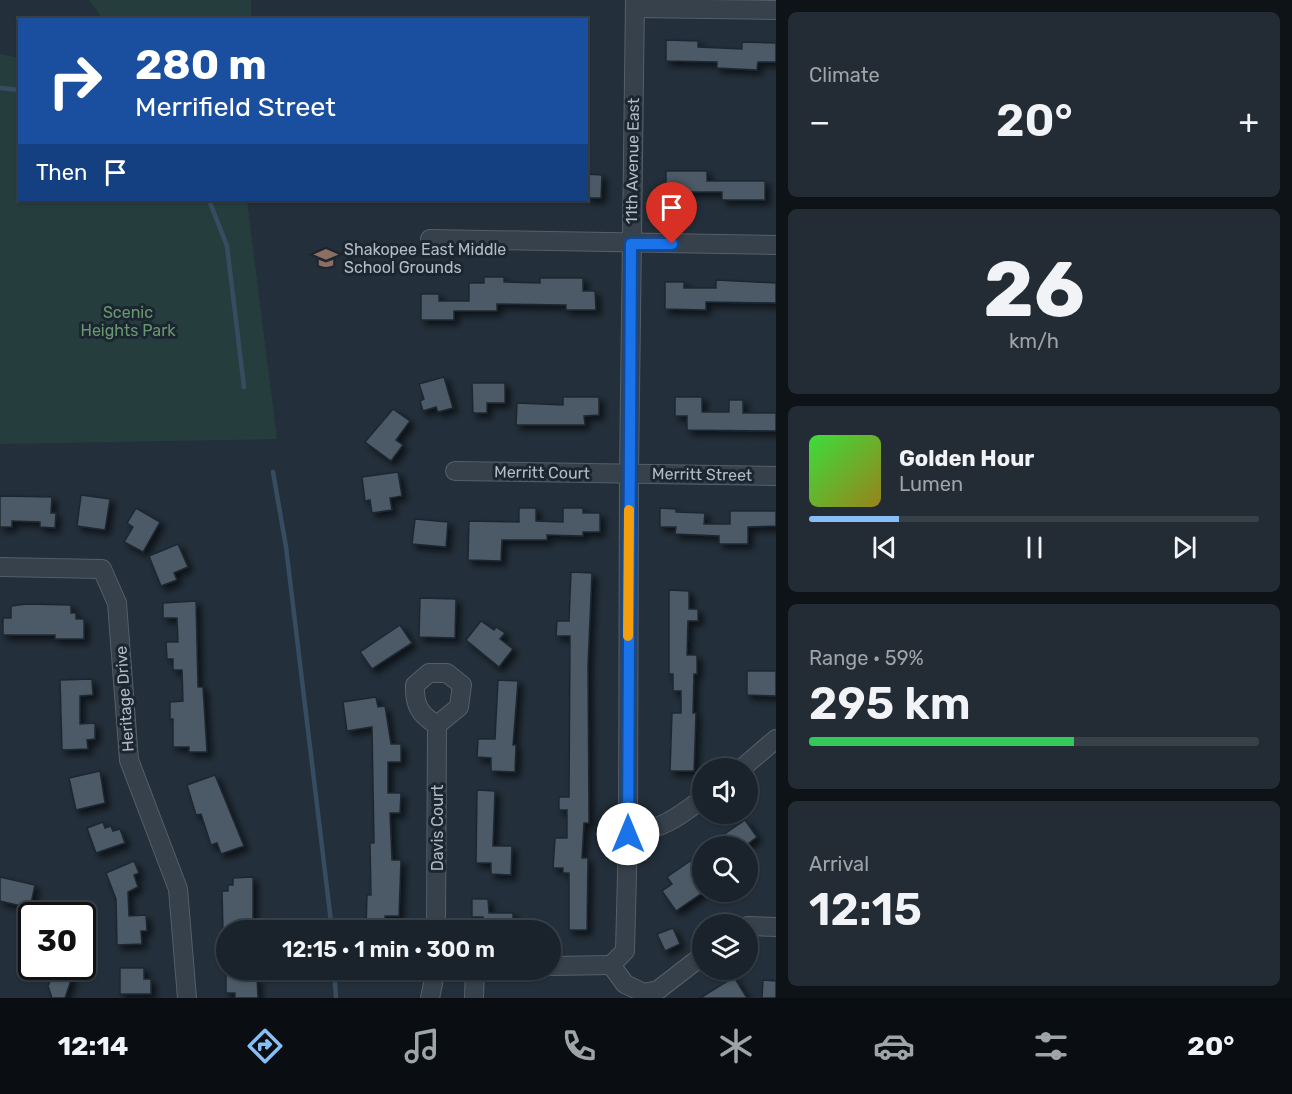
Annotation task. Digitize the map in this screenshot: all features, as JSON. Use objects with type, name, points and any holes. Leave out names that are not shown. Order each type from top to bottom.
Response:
[{"type":"street","points":[[635,4],[776,10]]},
{"type":"street","name":"11th Avenue East","points":[[611,965],[625,951],[628,834],[629,473],[635,4]]},
{"type":"street","points":[[430,239],[776,245]]},
{"type":"street","name":"Merritt Court","points":[[455,471],[629,473]]},
{"type":"street","name":"Merritt Street","points":[[629,473],[776,476]]},
{"type":"street","name":"Heritage Drive","points":[[0,567],[102,569],[110,586],[117,603],[129,760],[178,889],[187,998]]},
{"type":"street","name":"Davis Court","points":[[436,920],[437,725]]},
{"type":"street","points":[[754,758],[776,739]]},
{"type":"street","points":[[628,834],[654,830],[678,818],[692,807]]},
{"type":"street","points":[[758,926],[776,927]]},
{"type":"street","points":[[561,966],[611,965],[625,984],[644,993],[658,990],[692,964]]},
{"type":"street","points":[[430,998],[434,980]]},
{"type":"street","points":[[474,998],[475,980]]},
{"type":"green space","points":[[89,0],[251,0],[251,18],[102,18]]},
{"type":"green space","name":"Scenic Heights Park","points":[[0,54],[18,58],[18,201],[247,201],[277,439],[0,444]]},
{"type":"building","points":[[666,40],[698,41],[698,47],[742,49],[742,42],[776,43],[776,62],[758,62],[757,70],[717,68],[717,62],[666,61]]},
{"type":"building","points":[[666,171],[707,171],[707,181],[765,181],[765,200],[722,200],[722,192],[684,192],[684,198],[666,198]]},
{"type":"building","points":[[588,174],[602,175],[601,198],[588,198]]},
{"type":"building","points":[[484,277],[504,277],[504,282],[540,283],[540,278],[583,278],[583,291],[595,291],[596,310],[566,310],[566,305],[497,304],[497,311],[454,311],[454,320],[421,320],[421,294],[439,294],[439,301],[469,301],[469,283],[484,283]]},
{"type":"building","points":[[716,280],[776,283],[776,303],[706,302],[706,310],[665,309],[665,282],[684,282],[684,288],[716,288]]},
{"type":"building","points":[[444,377],[453,408],[438,412],[436,407],[423,411],[420,401],[424,399],[419,384]]},
{"type":"building","points":[[472,383],[505,383],[505,403],[487,403],[487,413],[473,413]]},
{"type":"building","points":[[563,397],[599,397],[599,415],[584,416],[585,425],[516,425],[517,403],[563,405]]},
{"type":"building","points":[[675,397],[702,397],[702,412],[729,412],[729,400],[743,400],[743,413],[776,413],[776,431],[687,430],[687,416],[675,416]]},
{"type":"building","points":[[393,409],[410,421],[396,440],[403,445],[391,461],[365,442]]},
{"type":"building","points":[[398,472],[402,496],[390,498],[392,510],[372,513],[370,500],[365,501],[362,477]]},
{"type":"building","points":[[81,495],[110,499],[105,530],[77,526]]},
{"type":"building","points":[[0,496],[52,497],[51,513],[56,513],[55,528],[40,527],[40,522],[12,521],[12,527],[0,527]]},
{"type":"building","points":[[136,508],[160,522],[143,552],[124,542],[133,527],[127,523]]},
{"type":"building","points":[[519,508],[536,508],[536,521],[563,522],[563,508],[583,508],[583,513],[600,513],[600,532],[583,532],[583,536],[547,535],[547,540],[502,540],[501,561],[468,560],[469,521],[519,522]]},
{"type":"building","points":[[660,508],[676,509],[676,512],[705,513],[704,524],[730,524],[730,511],[776,511],[776,526],[748,527],[748,544],[719,544],[719,536],[675,534],[676,527],[660,527]]},
{"type":"building","points":[[415,519],[448,522],[446,547],[412,544]]},
{"type":"building","points":[[178,544],[188,567],[174,573],[177,580],[161,586],[149,556]]},
{"type":"building","points":[[571,572],[592,573],[588,665],[589,823],[584,823],[582,858],[588,858],[587,930],[569,930],[569,873],[563,873],[563,868],[553,868],[555,838],[567,838],[567,810],[559,810],[559,797],[569,797],[570,636],[556,636],[557,621],[569,621]]},
{"type":"building","points":[[669,590],[689,591],[689,609],[698,609],[698,621],[688,621],[687,655],[697,655],[697,674],[694,674],[693,713],[696,713],[692,771],[670,771],[672,713],[681,713],[681,691],[673,691],[673,674],[669,674]]},
{"type":"building","points":[[420,598],[456,599],[455,638],[419,637]]},
{"type":"building","points":[[196,601],[198,687],[203,687],[207,752],[189,752],[189,747],[173,747],[173,719],[170,719],[170,702],[183,701],[182,670],[173,670],[173,659],[167,659],[166,642],[178,642],[177,618],[163,618],[163,603]]},
{"type":"building","points":[[71,605],[71,613],[76,613],[76,619],[84,619],[84,639],[55,639],[55,635],[3,635],[3,618],[11,618],[11,606]]},
{"type":"building","points":[[481,621],[494,630],[496,627],[505,633],[500,639],[513,649],[499,667],[466,640]]},
{"type":"building","points":[[400,625],[412,643],[372,669],[360,652]]},
{"type":"building","points":[[747,671],[776,671],[776,696],[747,695]]},
{"type":"building","points":[[92,679],[93,695],[80,696],[80,724],[95,723],[95,739],[87,740],[88,749],[62,750],[60,680]]},
{"type":"building","points":[[498,680],[518,681],[513,745],[516,745],[515,772],[491,771],[491,758],[477,757],[478,739],[495,739]]},
{"type":"building","points":[[376,697],[378,707],[385,706],[391,744],[401,744],[401,762],[388,762],[388,793],[401,793],[400,813],[390,813],[392,860],[401,860],[399,916],[385,916],[385,920],[366,920],[367,895],[371,895],[370,843],[374,843],[372,727],[347,731],[343,702]]},
{"type":"building","points":[[100,771],[105,803],[76,810],[69,778]]},
{"type":"building","points":[[215,775],[244,846],[221,854],[217,843],[211,845],[201,814],[196,815],[187,785]]},
{"type":"building","points":[[477,790],[495,791],[493,846],[512,846],[511,875],[491,874],[491,863],[476,863]]},
{"type":"building","points":[[103,822],[105,828],[111,826],[113,831],[120,829],[125,843],[96,853],[87,828]]},
{"type":"building","points":[[739,824],[748,824],[756,836],[722,836]]},
{"type":"building","points":[[692,860],[692,900],[676,911],[662,891],[672,884],[667,877]]},
{"type":"building","points":[[134,861],[139,873],[134,875],[138,887],[128,892],[129,916],[146,915],[147,931],[141,931],[142,944],[117,945],[116,899],[106,873]]},
{"type":"building","points":[[0,877],[35,885],[31,902],[18,902],[18,905],[0,901]]},
{"type":"building","points":[[253,877],[253,920],[223,920],[222,891],[228,891],[228,885],[233,885],[233,878]]},
{"type":"building","points":[[472,899],[488,899],[489,913],[513,913],[513,920],[483,920],[483,917],[472,917]]},
{"type":"building","points":[[673,928],[680,944],[665,951],[657,934]]},
{"type":"building","points":[[120,968],[144,968],[144,979],[151,979],[151,994],[120,994]]},
{"type":"building","points":[[50,980],[71,980],[65,998],[52,998],[48,986]]},
{"type":"building","points":[[226,980],[257,980],[258,998],[235,998],[235,993],[226,993]]},
{"type":"building","points":[[729,980],[736,980],[747,998],[700,998]]},
{"type":"building","points":[[763,980],[776,981],[776,998],[762,998]]},
{"type":"waterway","points":[[0,88],[18,90]]},
{"type":"waterway","points":[[209,201],[227,246],[244,387]]},
{"type":"waterway","points":[[273,472],[286,547],[331,920]]},
{"type":"waterway","points":[[335,980],[336,998]]},
{"type":"slow traffic","points":[[628,636],[629,510]]},
{"type":"place","name":"Shakopee East Middle School Grounds","points":[[326,258]]},
{"type":"route","points":[[628,834],[631,244],[672,244]]}]
